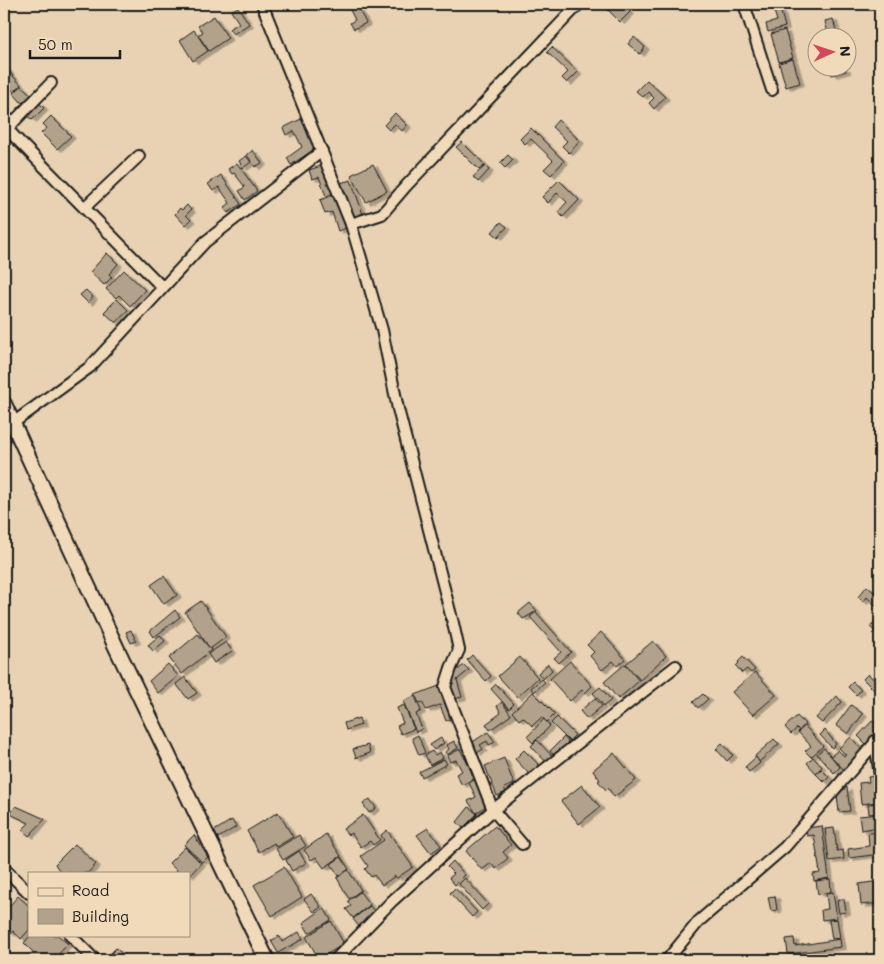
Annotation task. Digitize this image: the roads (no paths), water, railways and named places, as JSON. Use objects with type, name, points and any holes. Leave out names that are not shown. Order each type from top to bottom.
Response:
[{"type":"street","points":[[262,4],[351,224],[382,330],[398,409],[459,650],[445,688],[493,810],[522,844]]},
{"type":"street","points":[[351,224],[382,214],[406,186],[579,4]]},
{"type":"street","points":[[744,4],[772,90]]},
{"type":"street","points":[[51,83],[5,128],[162,287]]},
{"type":"street","points":[[13,423],[90,367],[205,242],[322,151]]},
{"type":"street","points":[[85,207],[139,156]]},
{"type":"street","points":[[4,404],[116,647],[267,960]]},
{"type":"street","points":[[334,960],[392,901],[493,810],[676,666]]},
{"type":"street","points":[[878,739],[880,776]]},
{"type":"street","points":[[667,960],[699,921],[785,847],[878,739]]},
{"type":"street","points":[[4,868],[28,892]]},
{"type":"street","points":[[71,936],[95,960]]}]
